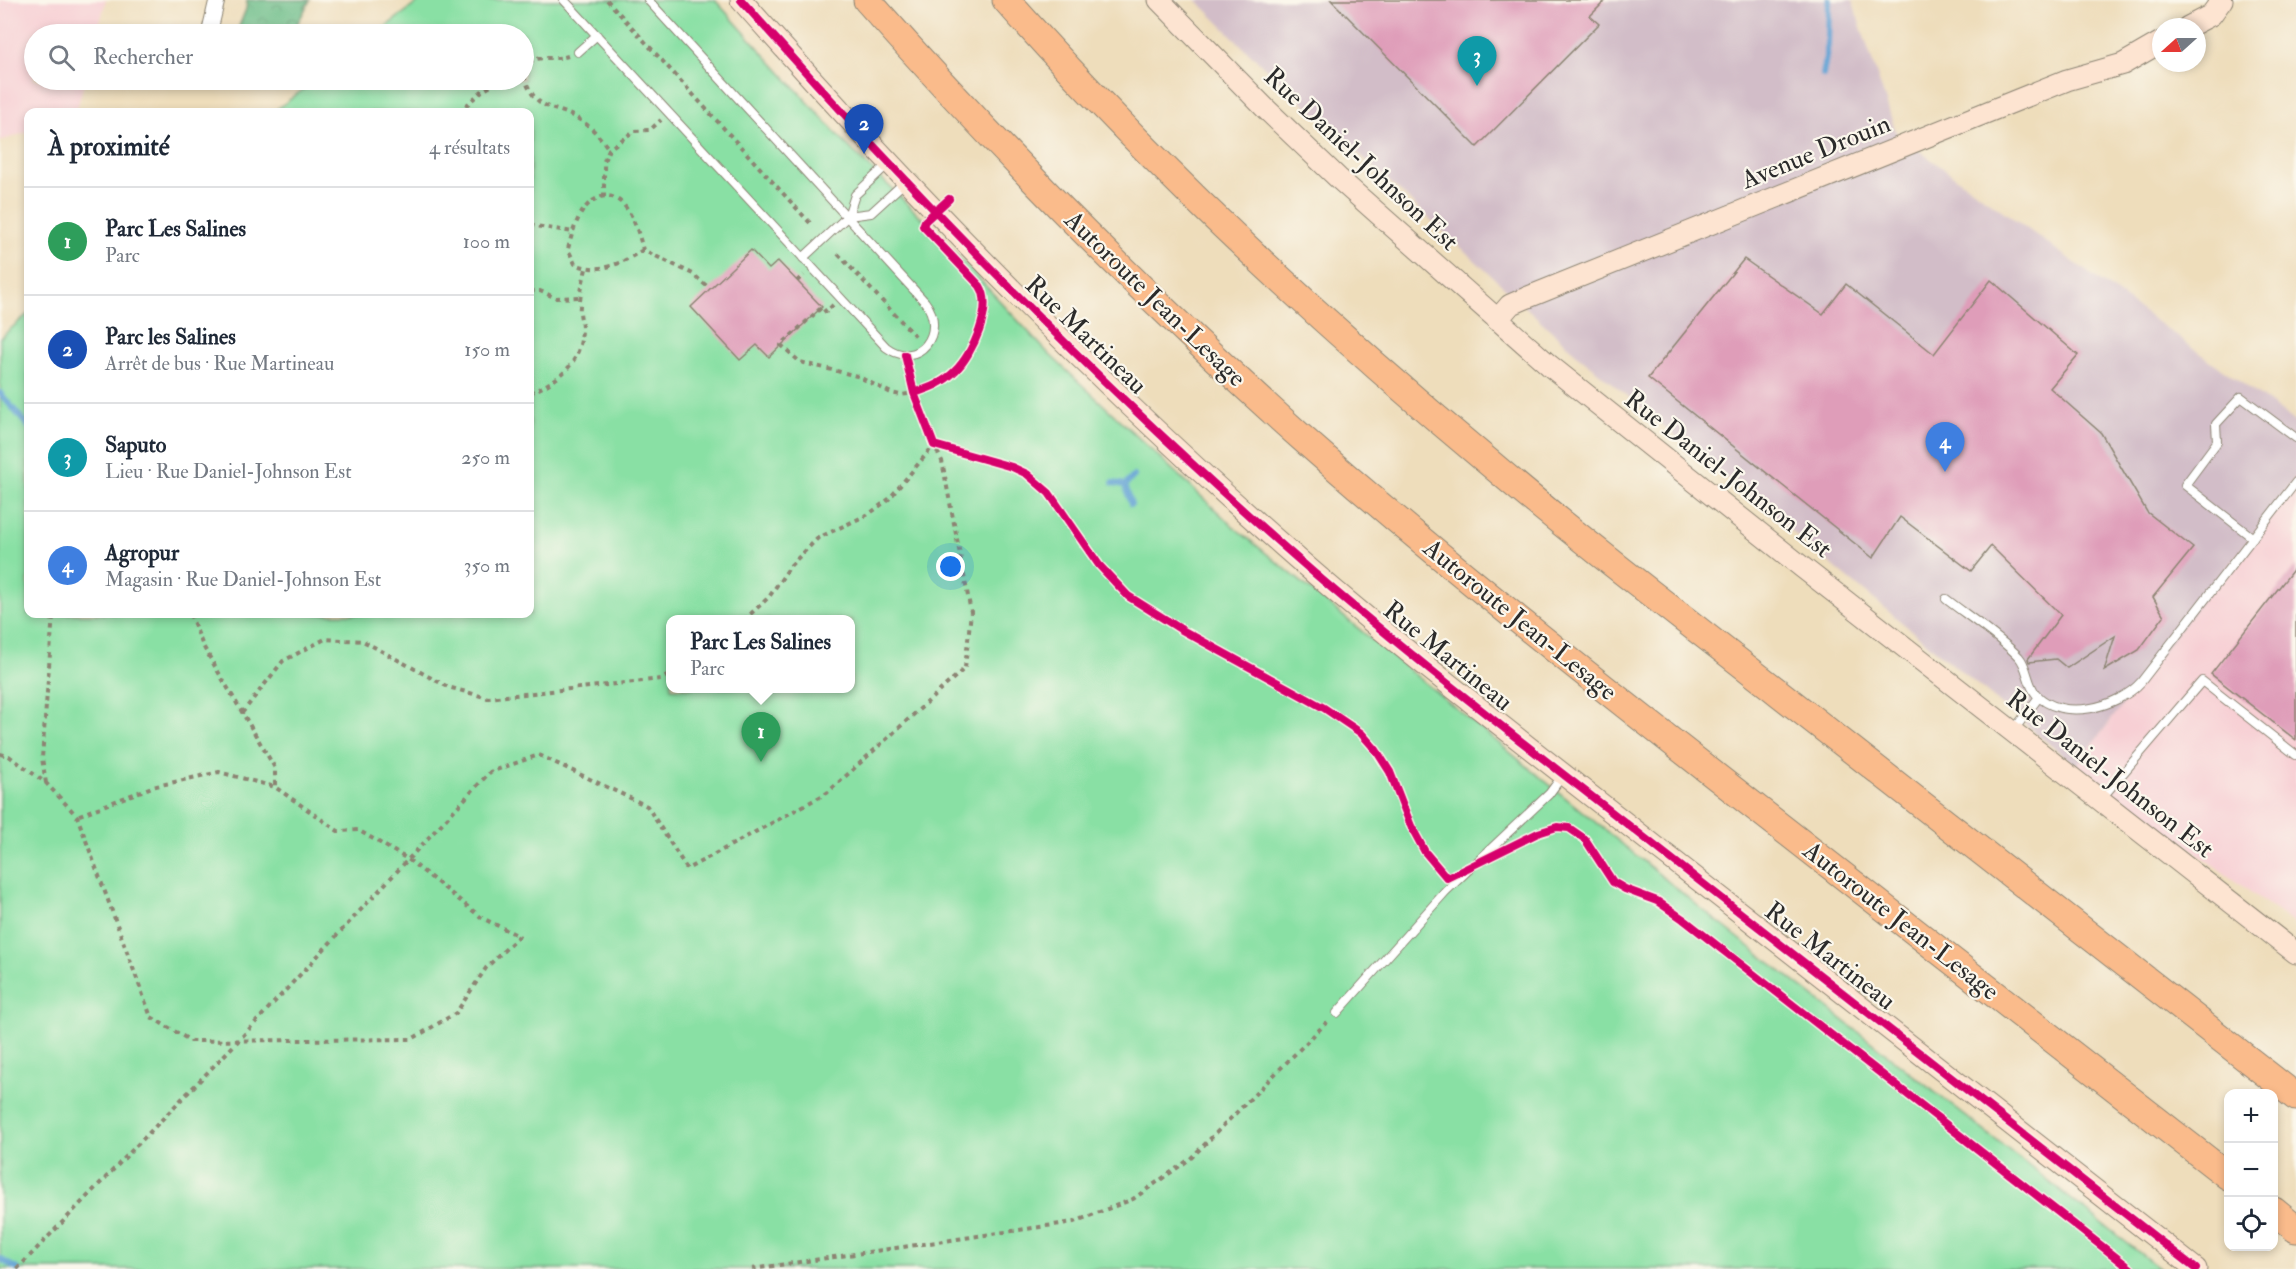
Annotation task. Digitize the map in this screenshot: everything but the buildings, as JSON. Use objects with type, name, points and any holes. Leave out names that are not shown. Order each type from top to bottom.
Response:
[{"type":"highway","name":"Autoroute Jean-Lesage","points":[[867,0],[981,125],[1082,229],[1227,369],[1384,509],[1535,634],[2224,1172]]},
{"type":"highway","points":[[1006,0],[1101,102],[1231,232],[1338,332],[1433,416],[1606,558],[2296,1097]]},
{"type":"highway","points":[[2278,1214],[2296,1229]]},
{"type":"street","points":[[211,24],[217,0]]},
{"type":"street","name":"Rue Martineau","points":[[741,0],[890,163],[1041,321],[1218,489],[1334,590],[1564,774],[2196,1269]]},
{"type":"street","name":"Rue Daniel-Johnson Est","points":[[1159,0],[1257,100],[1330,170],[1497,320],[1641,440],[2296,953]]},
{"type":"street","points":[[2205,18],[2211,15],[2222,0]]},
{"type":"street","name":"Avenue Drouin","points":[[1497,320],[1510,305],[1526,298],[2067,80],[2123,64],[2152,47]]},
{"type":"lane","points":[[564,0],[886,347],[893,352],[905,355],[918,351],[929,342],[934,329],[933,314],[925,302],[648,0]]},
{"type":"lane","points":[[579,52],[597,36]]},
{"type":"lane","points":[[803,258],[848,216],[855,195],[890,163]]},
{"type":"lane","points":[[848,216],[871,213],[906,180]]},
{"type":"lane","points":[[2253,538],[2185,485],[2217,442],[2216,424],[2241,397],[2296,438]]},
{"type":"lane","points":[[1946,599],[2020,658],[2032,689],[2039,697],[2062,707],[2085,708],[2111,702],[2132,691],[2141,682],[2296,482]]},
{"type":"lane","points":[[2100,801],[2202,681],[2296,755]]},
{"type":"lane","points":[[2012,732],[2039,697]]},
{"type":"lane","points":[[1337,1013],[1460,876],[1548,794],[1564,774]]},
{"type":"path","points":[[607,0],[810,223]]},
{"type":"path","points":[[534,59],[560,58],[579,52]]},
{"type":"path","points":[[463,108],[484,90]]},
{"type":"path","points":[[531,90],[536,99],[548,108],[583,122],[609,149]]},
{"type":"path","points":[[604,197],[604,161],[609,149],[634,131],[651,130]]},
{"type":"path","points":[[643,250],[617,265],[586,269],[575,264],[568,249],[579,217],[588,204],[598,197],[609,196],[621,202],[632,217],[643,250],[693,274],[710,289]]},
{"type":"path","points":[[534,226],[573,232]]},
{"type":"path","points":[[838,254],[917,339]]},
{"type":"path","points":[[534,391],[558,380],[571,364],[579,348],[582,328],[579,306],[586,269]]},
{"type":"path","points":[[534,291],[540,291],[556,298],[581,297]]},
{"type":"path","points":[[826,312],[822,307],[781,345],[800,362],[857,376],[891,393],[917,395],[905,355]]},
{"type":"path","points":[[932,442],[943,448]]},
{"type":"path","points":[[749,615],[769,597],[791,565],[818,538],[869,514],[889,499],[932,442]]},
{"type":"path","points":[[16,1269],[238,1041],[490,772],[539,755],[647,806],[687,869],[827,793],[966,668],[971,612],[942,461],[932,442]]},
{"type":"path","points":[[46,783],[42,758],[53,618]]},
{"type":"path","points":[[192,618],[202,646],[275,768],[275,787]]},
{"type":"path","points":[[242,713],[283,661],[325,639],[363,641],[448,687],[488,698],[661,679],[666,676]]},
{"type":"path","points":[[0,754],[9,756],[46,783],[77,816],[151,1017],[191,1041],[412,1039],[456,1013],[486,968],[519,936],[482,918],[409,860],[358,830],[338,831],[275,787],[219,772],[152,787],[77,816]]},
{"type":"path","points":[[752,1269],[1074,1222],[1133,1199],[1190,1159],[1337,1013]]},
{"type":"shaded area","points":[[0,0],[106,0],[100,24],[24,24],[24,90],[82,90],[77,108],[24,108],[24,133],[0,141]]},
{"type":"shaded area","points":[[1196,0],[1852,0],[1897,135],[2296,422],[2296,477],[2076,766],[1580,357],[1245,49]]},
{"type":"shaded area","points":[[2296,477],[2296,925],[2076,766]]},
{"type":"green space","points":[[247,0],[310,0],[297,24],[240,24]]},
{"type":"green space","points":[[421,0],[715,0],[846,144],[930,226],[1049,354],[1234,527],[1703,910],[2160,1269],[0,1269],[0,338],[24,317],[24,618],[534,618],[534,108],[278,108],[303,90],[534,90],[534,24],[389,24]]},
{"type":"waterway","points":[[1823,75],[1828,44],[1829,0]]},
{"type":"waterway","points":[[0,393],[24,421]]},
{"type":"waterway","points":[[1125,485],[1134,476]]},
{"type":"waterway","points":[[1113,483],[1125,485],[1131,504]]},
{"type":"waterway","points":[[0,1259],[17,1269]]},
{"type":"cycle path","points":[[741,0],[870,142],[1003,281],[1140,415],[1282,545],[1374,624],[1469,700],[2196,1269]]},
{"type":"cycle path","points":[[914,393],[946,379],[962,364],[974,343],[983,318],[984,295],[980,286],[923,226],[925,221],[949,199]]},
{"type":"cycle path","points":[[905,355],[914,393],[934,445],[1012,467],[1027,474],[1049,493],[1099,565],[1128,596],[1182,630],[1324,708],[1361,733],[1376,750],[1390,772],[1411,826],[1425,852],[1447,878],[1538,833],[1557,827],[1569,828],[1585,839],[1613,882],[1657,901],[1683,919],[2131,1269]]},
{"type":"place","name":"Saputo","points":[[1477,86]]},
{"type":"place","name":"Parc les Salines","points":[[864,154]]},
{"type":"place","name":"Agropur","points":[[1945,472]]},
{"type":"place","name":"Parc Les Salines","points":[[761,762]]}]
